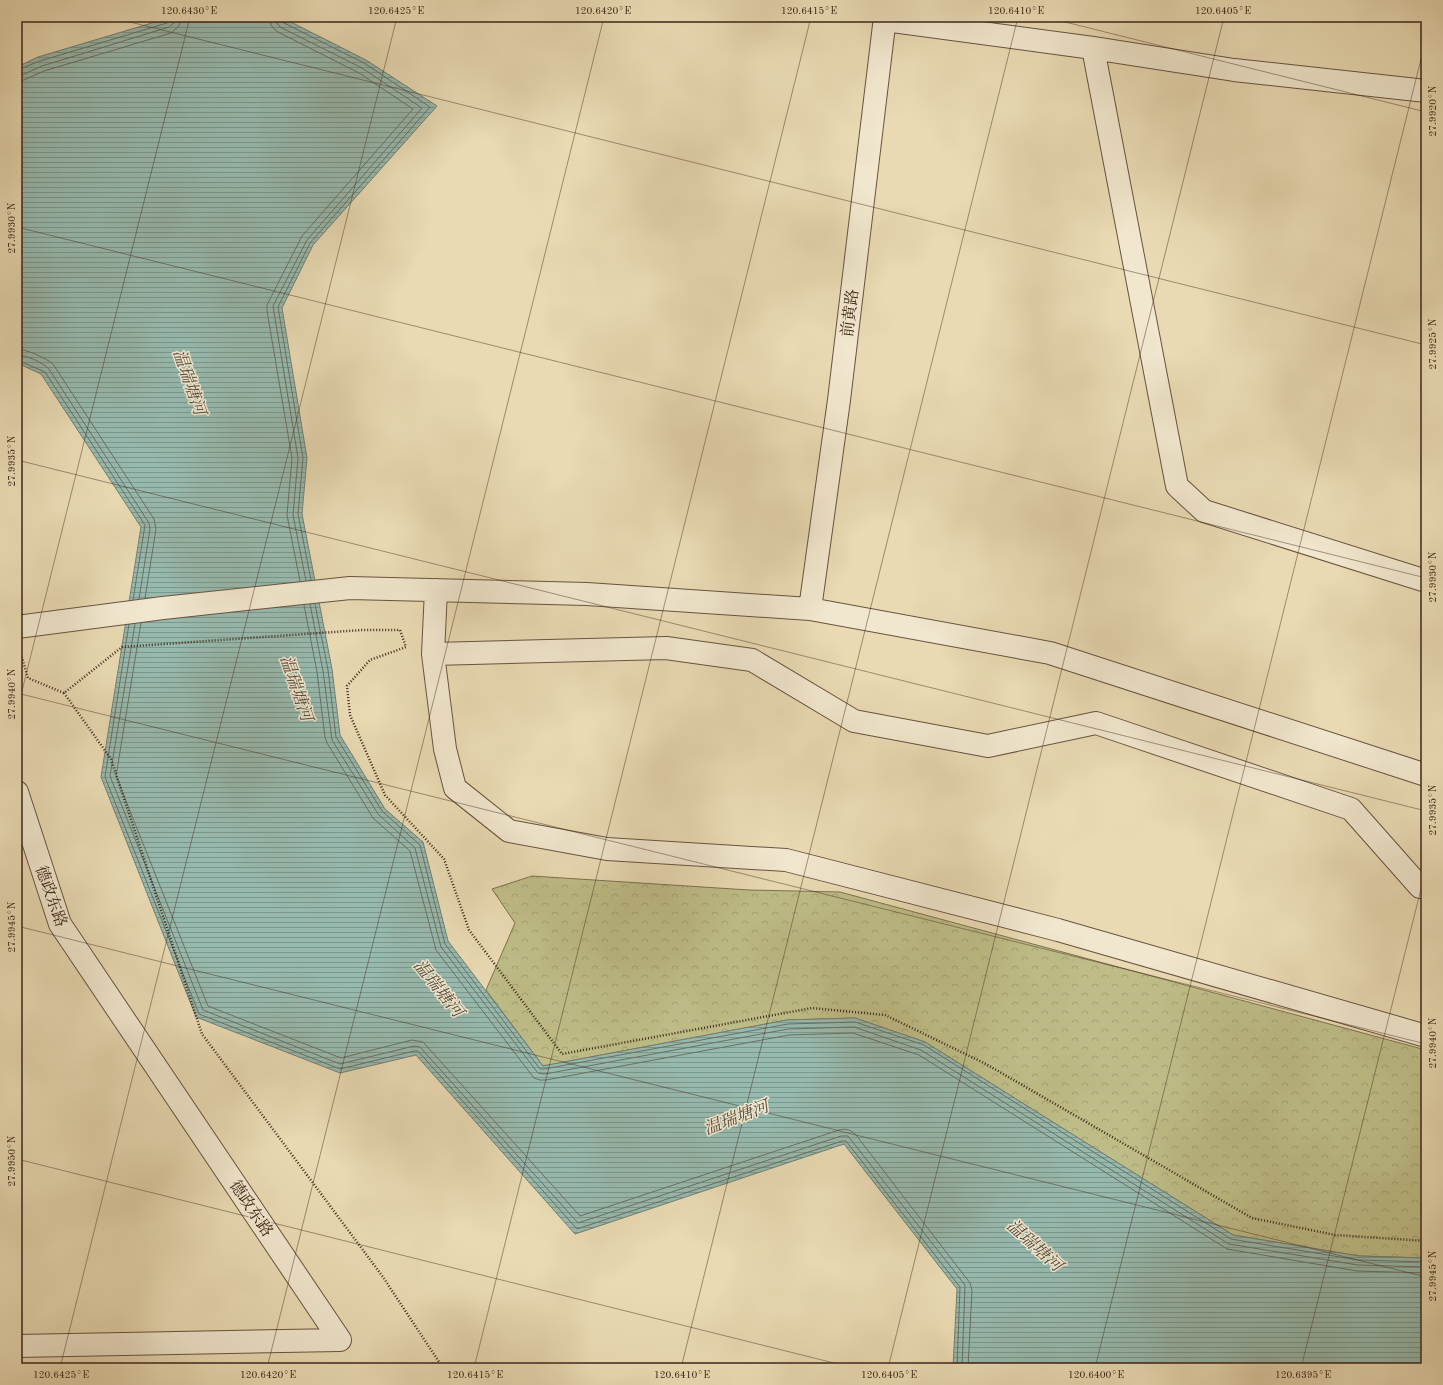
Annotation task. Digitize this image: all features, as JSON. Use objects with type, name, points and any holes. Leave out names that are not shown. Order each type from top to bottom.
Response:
[{"type":"street","points":[[885,18],[1234,70],[1426,92]]},
{"type":"street","name":"前黄路","points":[[810,609],[839,400],[885,18]]},
{"type":"street","points":[[1093,48],[1177,486],[1204,511],[1426,581]]},
{"type":"street","points":[[18,637],[163,608],[350,588],[587,594],[810,609],[1050,653],[1426,775]]},
{"type":"street","points":[[436,590],[433,654],[445,750],[454,788],[509,831],[607,850],[786,860],[1058,930],[1426,1036]]},
{"type":"street","points":[[433,654],[666,648],[752,660],[854,721],[988,746],[1096,723],[1352,809],[1420,887],[1426,888]]},
{"type":"street","name":"德政东路","points":[[17,792],[60,924],[340,1340],[17,1346]]},
{"type":"path","points":[[64,693],[122,647],[362,630],[400,630],[406,647],[370,660],[348,686],[350,715],[385,795],[444,859],[469,930],[562,1054],[812,1008],[885,1015],[986,1064],[1252,1218],[1336,1235],[1426,1241]]},
{"type":"path","points":[[18,637],[28,678],[64,693],[111,759],[202,1034],[383,1277],[443,1368]]},
{"type":"green space","points":[[532,876],[749,890],[840,892],[1426,1050],[1426,1258],[1359,1256],[1233,1235],[925,1042],[855,1018],[787,1020],[543,1066],[486,990],[515,923],[492,889]]},
{"type":"water","name":"温瑞塘河","points":[[172,17],[281,17],[366,60],[437,106],[313,245],[282,308],[307,458],[302,514],[332,669],[340,735],[385,809],[423,842],[448,941],[543,1066],[787,1020],[855,1018],[925,1042],[1233,1235],[1359,1256],[1426,1258],[1426,1368],[953,1368],[957,1289],[844,1144],[575,1234],[416,1055],[340,1073],[196,1017],[101,777],[141,527],[41,374],[17,363],[17,67],[38,57]]}]
